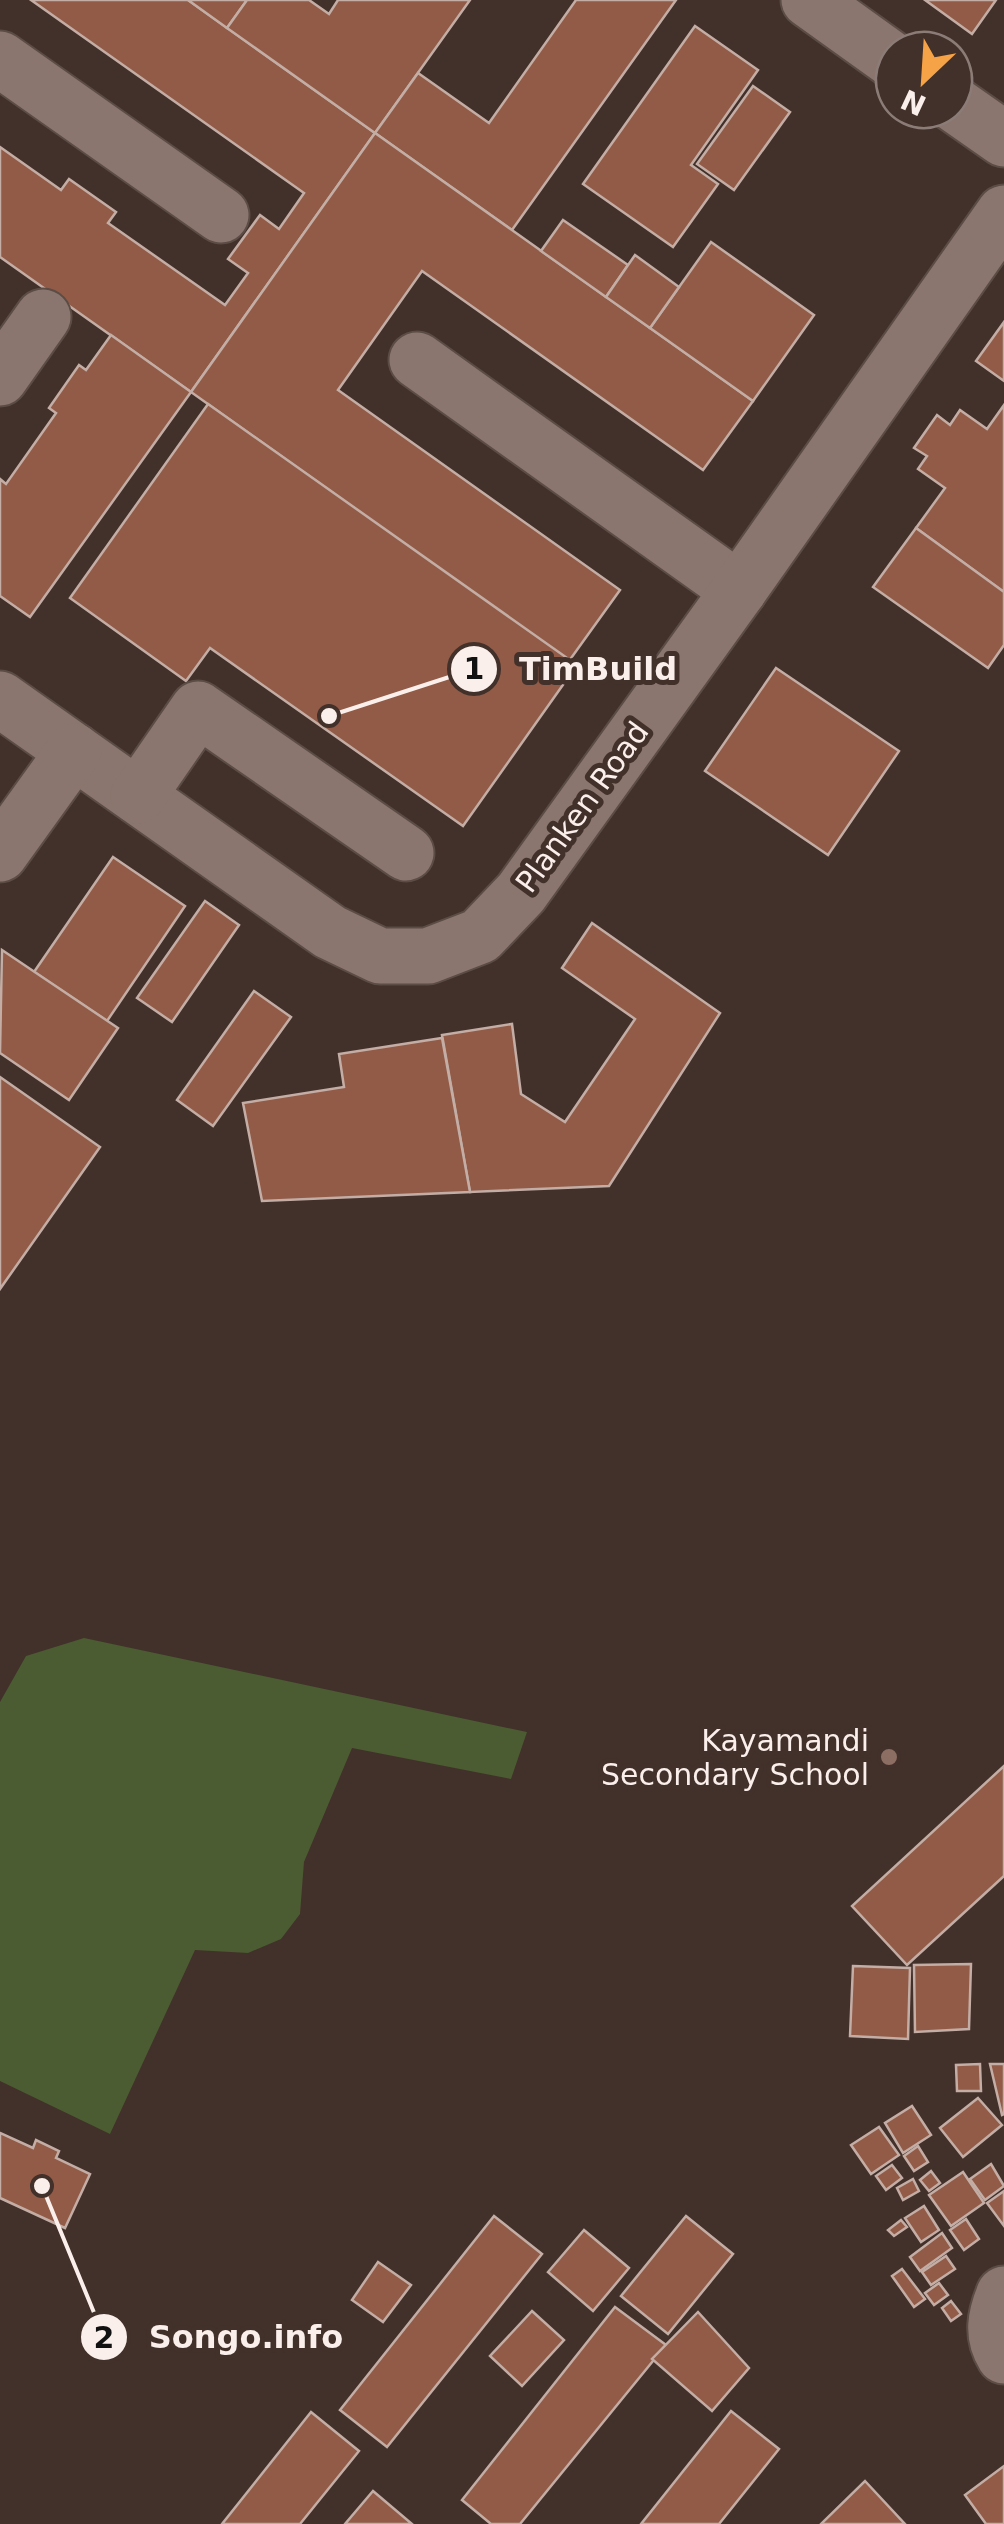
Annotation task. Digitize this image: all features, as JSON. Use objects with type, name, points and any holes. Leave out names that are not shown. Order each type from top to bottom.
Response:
[{"type":"street","points":[[810,0],[874,46]]},
{"type":"street","points":[[0,60],[221,215]]},
{"type":"street","points":[[974,118],[1004,139]]},
{"type":"street","name":"Planken Road","points":[[0,699],[330,932],[380,956],[428,956],[480,936],[521,893],[740,590],[1004,213]]},
{"type":"street","points":[[0,378],[43,317]]},
{"type":"street","points":[[417,360],[740,590]]},
{"type":"street","points":[[138,796],[198,709],[406,853]]},
{"type":"street","points":[[0,854],[74,751]]},
{"type":"street","points":[[1004,2294],[994,2322],[1004,2356]]},
{"type":"green space","points":[[84,1638],[527,1732],[511,1779],[352,1748],[304,1862],[300,1914],[281,1939],[248,1953],[195,1950],[110,2134],[0,2081],[0,1702],[26,1656]]},
{"type":"building","points":[[31,0],[188,0],[375,133],[191,392],[0,257],[0,147],[61,190],[69,179],[116,212],[108,223],[225,305],[248,273],[228,259],[260,215],[279,229],[304,193]]},
{"type":"building","points":[[188,0],[247,0],[227,28]]},
{"type":"building","points":[[247,0],[309,0],[329,14],[338,0],[470,0],[375,133],[227,28]]},
{"type":"building","points":[[576,0],[676,0],[512,230],[375,133],[418,73],[489,123]]},
{"type":"building","points":[[925,0],[996,0],[974,31],[966,30]]},
{"type":"building","points":[[695,26],[758,70],[691,165],[718,184],[673,247],[583,184]]},
{"type":"building","points":[[753,86],[790,112],[734,190],[697,164]]},
{"type":"building","points":[[375,133],[753,401],[703,470],[422,271],[338,390],[620,590],[569,661],[191,392]]},
{"type":"building","points":[[563,220],[628,265],[606,297],[541,251]]},
{"type":"building","points":[[711,242],[814,315],[753,401],[650,328]]},
{"type":"building","points":[[635,255],[679,287],[650,328],[606,297]]},
{"type":"building","points":[[1004,322],[1004,381],[976,361]]},
{"type":"building","points":[[111,335],[191,392],[30,617],[0,596],[0,479],[6,484],[56,413],[49,408],[79,365],[86,370]]},
{"type":"building","points":[[208,404],[577,665],[463,826],[210,648],[186,681],[70,598]]},
{"type":"building","points":[[1004,405],[1004,592],[916,528],[945,488],[918,469],[927,456],[914,448],[937,415],[950,425],[960,410],[987,429]]},
{"type":"building","points":[[916,528],[1004,592],[1004,645],[988,668],[873,587]]},
{"type":"building","points":[[776,668],[899,751],[828,855],[705,771]]},
{"type":"building","points":[[113,857],[185,906],[107,1021],[34,972]]},
{"type":"building","points":[[205,901],[239,925],[172,1022],[137,998]]},
{"type":"building","points":[[592,923],[720,1013],[609,1186],[470,1192],[442,1035],[512,1024],[521,1094],[565,1122],[635,1019],[562,968]]},
{"type":"building","points":[[2,950],[118,1028],[69,1100],[0,1053]]},
{"type":"building","points":[[254,991],[291,1017],[213,1126],[177,1100]]},
{"type":"building","points":[[442,1038],[470,1192],[262,1201],[243,1103],[344,1087],[339,1054]]},
{"type":"building","points":[[0,1077],[100,1147],[0,1289]]},
{"type":"building","points":[[1004,1766],[1004,1876],[907,1965],[852,1906]]},
{"type":"building","points":[[971,1964],[969,2029],[915,2032],[914,1965]]},
{"type":"building","points":[[853,1966],[910,1968],[908,2039],[850,2036]]},
{"type":"building","points":[[980,2064],[981,2091],[957,2091],[956,2065]]},
{"type":"building","points":[[990,2064],[1004,2064],[1002,2115]]},
{"type":"building","points":[[978,2098],[1002,2125],[963,2157],[940,2128]]},
{"type":"building","points":[[912,2106],[931,2135],[903,2153],[885,2123]]},
{"type":"building","points":[[879,2127],[899,2155],[871,2174],[851,2145]]},
{"type":"building","points":[[0,2133],[33,2148],[36,2140],[59,2151],[56,2158],[90,2174],[65,2228],[0,2198]]},
{"type":"building","points":[[918,2146],[928,2162],[914,2171],[904,2156]]},
{"type":"building","points":[[991,2164],[1004,2186],[985,2200],[970,2179]]},
{"type":"building","points":[[892,2165],[902,2178],[886,2190],[876,2176]]},
{"type":"building","points":[[931,2171],[940,2183],[929,2191],[920,2180]]},
{"type":"building","points":[[963,2172],[984,2203],[951,2226],[929,2195]]},
{"type":"building","points":[[913,2179],[919,2191],[903,2200],[897,2188]]},
{"type":"building","points":[[1004,2191],[1004,2226],[987,2203]]},
{"type":"building","points":[[924,2206],[939,2230],[921,2242],[905,2218]]},
{"type":"building","points":[[494,2216],[542,2254],[387,2447],[340,2410]]},
{"type":"building","points":[[686,2216],[733,2254],[668,2334],[621,2296]]},
{"type":"building","points":[[966,2219],[979,2239],[964,2250],[950,2230]]},
{"type":"building","points":[[901,2220],[907,2227],[894,2236],[888,2230]]},
{"type":"building","points":[[584,2230],[629,2268],[593,2311],[548,2272]]},
{"type":"building","points":[[942,2233],[952,2248],[920,2271],[910,2257]]},
{"type":"building","points":[[946,2256],[955,2269],[931,2285],[922,2272]]},
{"type":"building","points":[[378,2262],[411,2285],[383,2322],[352,2300]]},
{"type":"building","points":[[902,2269],[925,2299],[914,2307],[892,2276]]},
{"type":"building","points":[[939,2283],[948,2295],[934,2305],[925,2293]]},
{"type":"building","points":[[951,2301],[961,2314],[951,2321],[942,2308]]},
{"type":"building","points":[[615,2307],[666,2345],[520,2524],[491,2524],[462,2500]]},
{"type":"building","points":[[532,2311],[564,2340],[522,2386],[490,2356]]},
{"type":"building","points":[[698,2312],[749,2368],[712,2411],[652,2359]]},
{"type":"building","points":[[731,2411],[779,2449],[719,2524],[641,2524]]},
{"type":"building","points":[[311,2412],[359,2451],[300,2524],[222,2524]]},
{"type":"building","points":[[1004,2466],[1004,2524],[986,2524],[965,2495]]},
{"type":"building","points":[[865,2481],[905,2524],[821,2524]]},
{"type":"building","points":[[373,2491],[412,2524],[345,2524]]},
{"type":"place","name":"TimBuild","points":[[329,716]]},
{"type":"place","name":"Kayamandi Secondary School","points":[[889,1757]]},
{"type":"place","name":"Songo.info","points":[[42,2186]]}]
